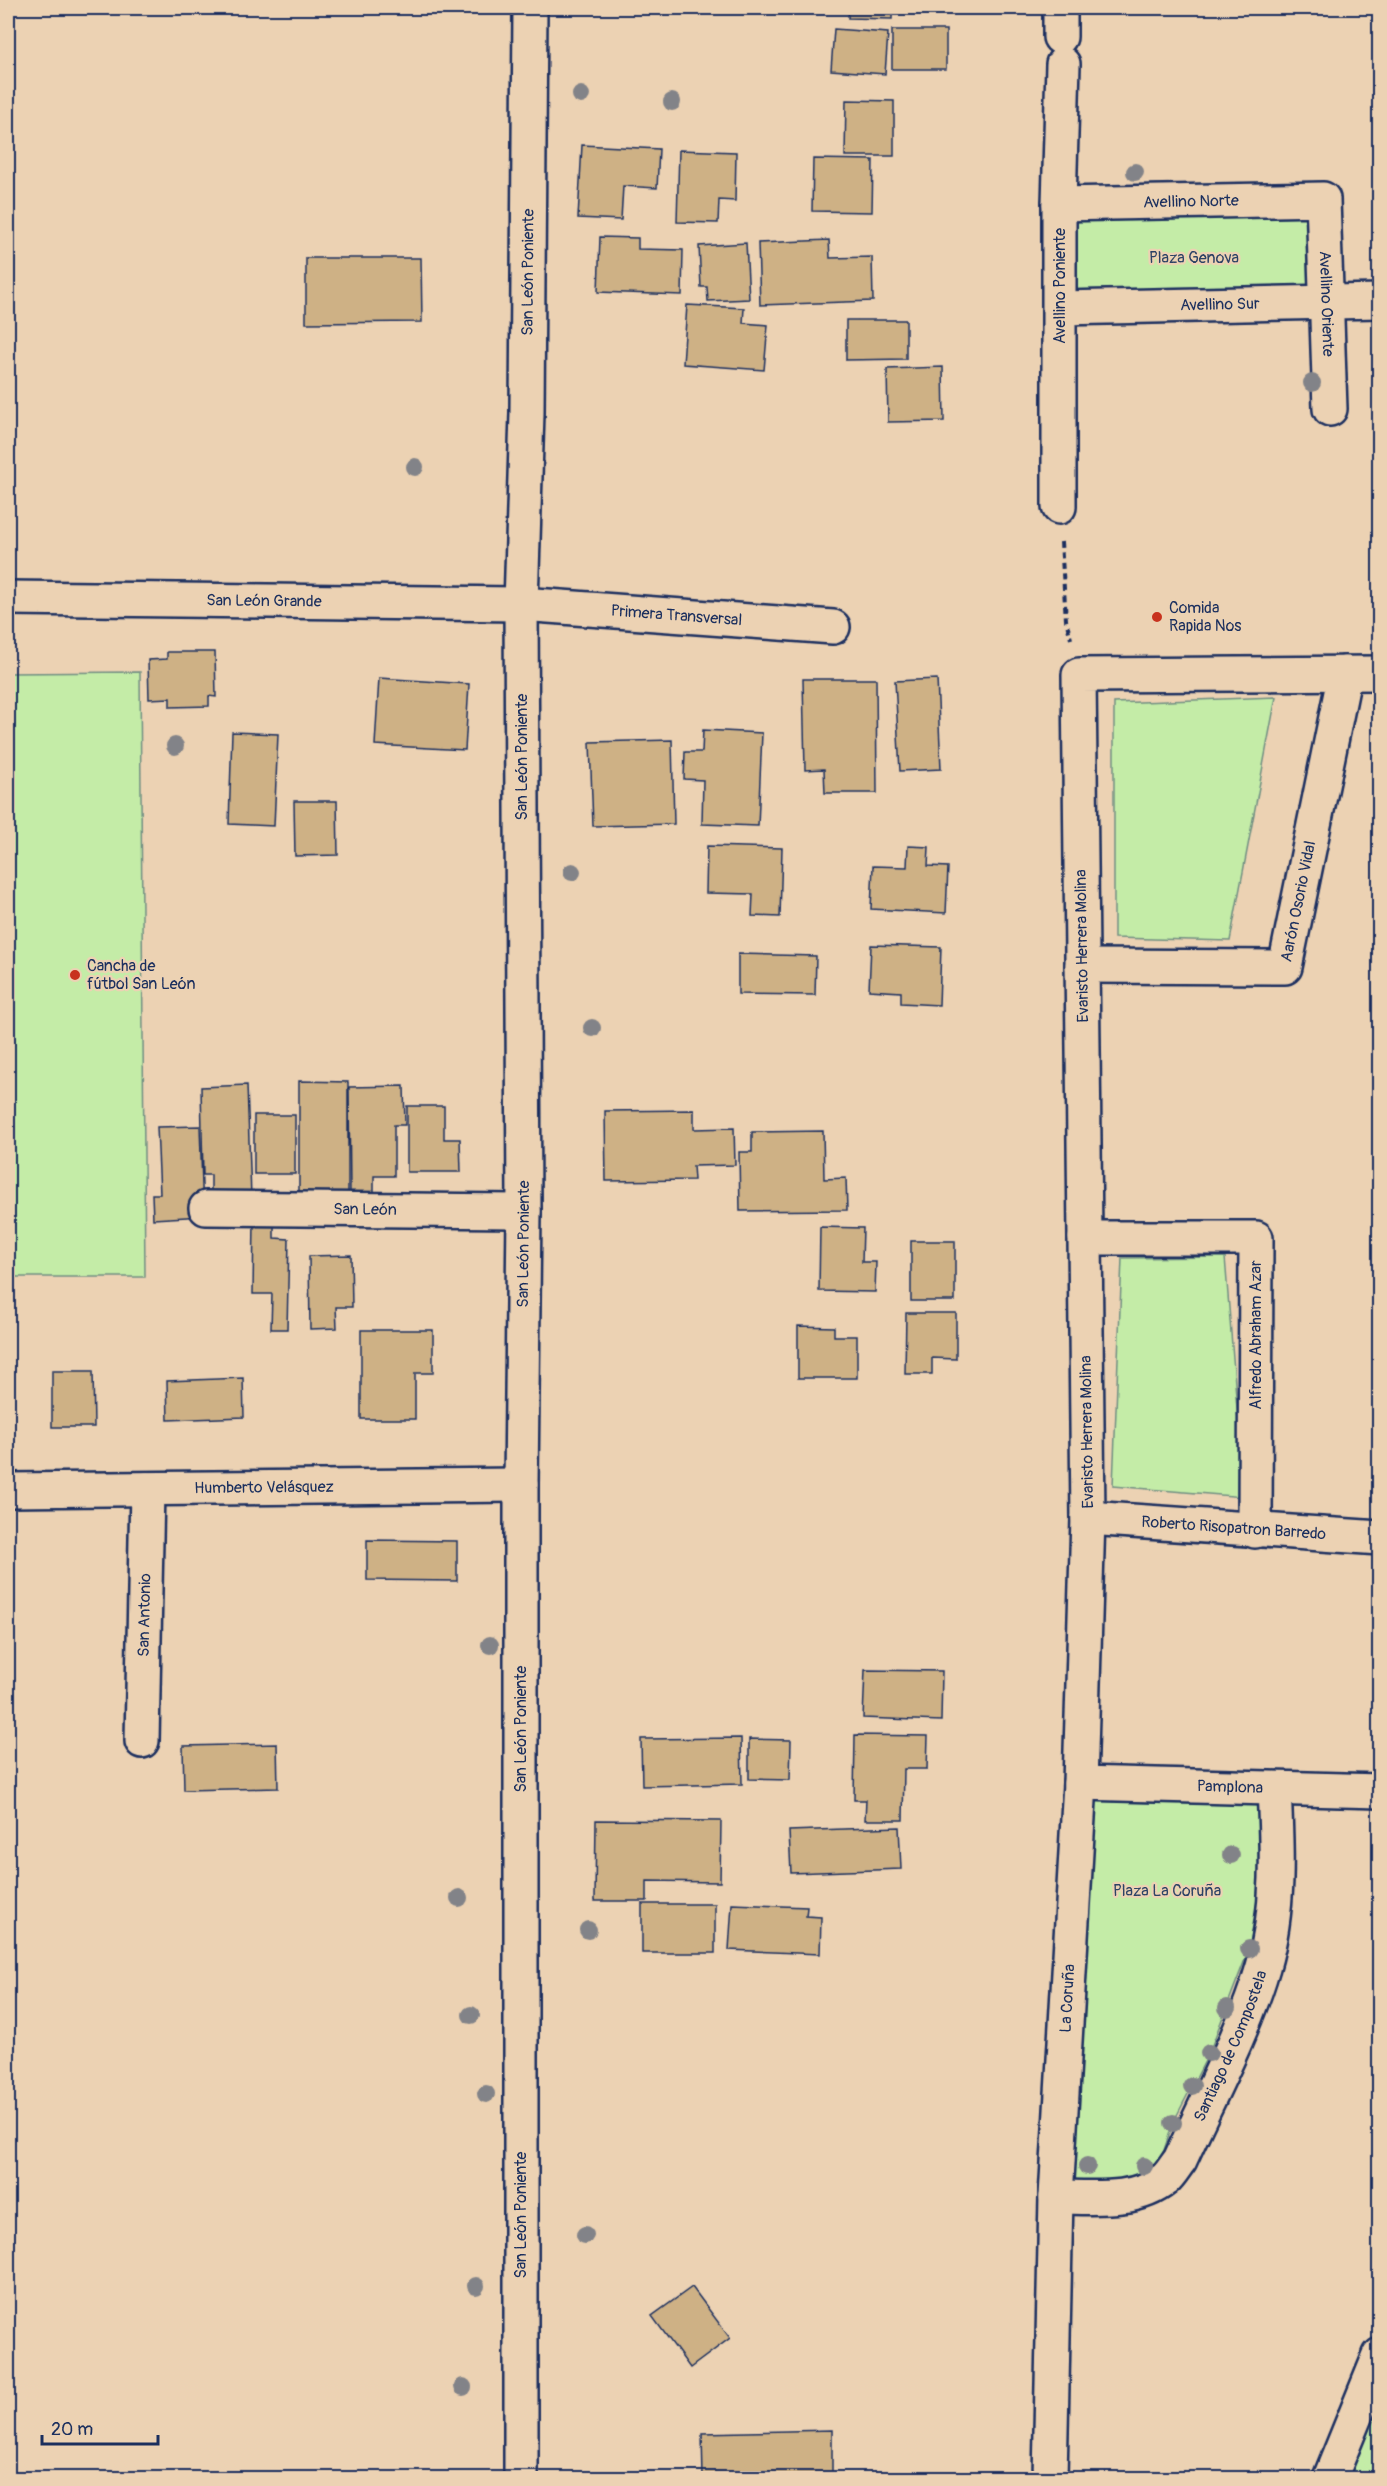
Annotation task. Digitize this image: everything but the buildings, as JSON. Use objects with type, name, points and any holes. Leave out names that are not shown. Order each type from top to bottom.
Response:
[{"type":"street","name":"San León Poniente","points":[[521,2478],[521,1485],[524,1211],[521,604],[531,8]]},
{"type":"street","name":"Avellino Poniente","points":[[1059,507],[1061,36]]},
{"type":"street","name":"Avellino Norte","points":[[1059,204],[1323,199]]},
{"type":"street","name":"Avellino Oriente","points":[[1323,199],[1330,409]]},
{"type":"street","name":"Avellino Sur","points":[[1061,308],[1380,301]]},
{"type":"street","name":"San León Grande","points":[[8,598],[521,604]]},
{"type":"street","name":"Primera Transversal","points":[[521,604],[833,627]]},
{"type":"street","name":"Aarón Osorio Vidal","points":[[1082,966],[1285,968],[1345,673]]},
{"type":"street","points":[[1079,675],[1380,673]]},
{"type":"street","name":"Evaristo Herrera Molina","points":[[1079,675],[1088,1518]]},
{"type":"street","name":"San León","points":[[206,1208],[524,1211]]},
{"type":"street","name":"Alfredo Abraham Azar","points":[[1084,1238],[1256,1238],[1256,1531]]},
{"type":"street","name":"Humberto Velásquez","points":[[8,1490],[521,1485]]},
{"type":"street","name":"San Antonio","points":[[142,1741],[147,1489]]},
{"type":"street","name":"Roberto Risopatron Barredo","points":[[1088,1518],[1380,1538]]},
{"type":"street","name":"La Coruña","points":[[1050,2478],[1056,2197],[1080,1783],[1088,1518]]},
{"type":"street","name":"Pamplona","points":[[1080,1783],[1380,1791]]},
{"type":"street","name":"Santiago de Compostela","points":[[1056,2197],[1116,2197],[1146,2190],[1166,2179],[1180,2160],[1244,2019],[1263,1966],[1278,1870],[1274,1789]]},
{"type":"street","points":[[1330,2478],[1380,2355]]},
{"type":"path","points":[[1059,507],[1066,620],[1079,675]]},
{"type":"green space","name":"Plaza Genova","points":[[1314,210],[1316,303],[1072,306],[1071,213]]},
{"type":"green space","name":"Cancha de fútbol San León","points":[[140,672],[145,1277],[8,1277],[8,673]]},
{"type":"green space","points":[[1276,697],[1230,941],[1114,938],[1114,703]]},
{"type":"green space","points":[[1225,1257],[1244,1497],[1113,1486],[1122,1258]]},
{"type":"green space","name":"Plaza La Coruña","points":[[1088,1793],[1261,1798],[1261,1877],[1249,1949],[1209,2053],[1173,2123],[1155,2177],[1067,2188]]},
{"type":"green space","points":[[1379,2390],[1379,2478],[1345,2478]]},
{"type":"place","name":"Comida Rapida Nos","points":[[1157,617]]},
{"type":"place","name":"Cancha de fútbol San León","points":[[75,975]]}]
